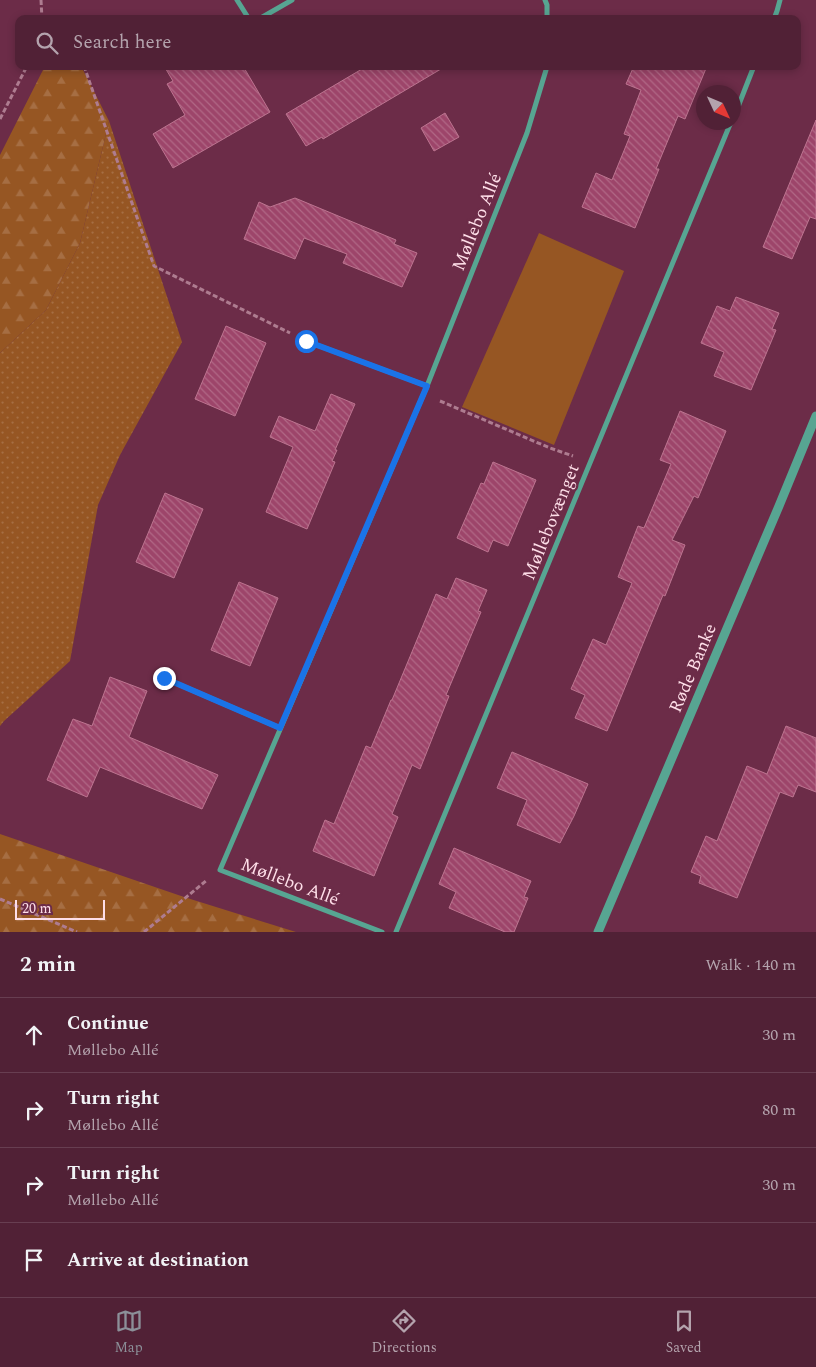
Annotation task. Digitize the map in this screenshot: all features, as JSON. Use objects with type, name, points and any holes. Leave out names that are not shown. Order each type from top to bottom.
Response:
[{"type":"street","points":[[237,0],[246,15]]},
{"type":"street","points":[[267,15],[292,0]]},
{"type":"street","points":[[545,0],[547,5],[546,15]]},
{"type":"street","points":[[776,15],[780,0]]},
{"type":"street","name":"Møllebo Allé","points":[[382,932],[220,870],[427,386],[527,133],[545,70]]},
{"type":"street","points":[[741,99],[752,70]]},
{"type":"street","name":"Møllebovænget","points":[[396,932],[728,130]]},
{"type":"street","points":[[306,341],[427,386]]},
{"type":"street","name":"Røde Banke","points":[[598,932],[816,416]]},
{"type":"street","points":[[164,678],[280,728]]},
{"type":"path","points":[[41,0],[42,15]]},
{"type":"path","points":[[0,119],[25,70]]},
{"type":"path","points":[[85,70],[154,266],[306,341]]},
{"type":"path","points":[[423,394],[590,463]]},
{"type":"path","points":[[144,932],[220,870]]},
{"type":"path","points":[[0,899],[77,932]]},
{"type":"green space","points":[[43,70],[83,70],[109,121],[80,243],[46,310],[0,353],[0,155]]},
{"type":"green space","points":[[109,121],[182,342],[120,455],[98,505],[70,661],[0,726],[0,353],[46,310],[80,243]]},
{"type":"green space","points":[[539,233],[624,271],[554,445],[462,407]]},
{"type":"green space","points":[[0,834],[184,897],[296,932],[0,932]]},
{"type":"building","points":[[166,70],[245,70],[270,112],[173,168],[153,134],[185,115],[167,84],[173,81]]},
{"type":"building","points":[[360,70],[439,70],[323,139],[322,137],[306,146],[286,114]]},
{"type":"building","points":[[632,70],[705,70],[699,85],[696,85],[696,92],[685,119],[678,116],[656,169],[659,169],[635,228],[582,207],[596,173],[612,180],[630,136],[624,134],[641,90],[626,84]]},
{"type":"building","points":[[445,113],[459,137],[434,151],[421,128]]},
{"type":"building","points":[[816,120],[816,219],[810,217],[792,259],[763,247]]},
{"type":"building","points":[[295,198],[396,240],[394,244],[417,253],[402,287],[343,263],[347,254],[304,238],[295,259],[244,239],[259,202],[270,207]]},
{"type":"building","points":[[736,297],[779,313],[772,329],[776,330],[751,390],[714,376],[724,352],[701,343],[717,306],[730,311]]},
{"type":"building","points":[[226,326],[266,343],[235,416],[195,399]]},
{"type":"building","points":[[331,394],[355,404],[335,450],[337,450],[332,461],[335,462],[307,529],[266,512],[293,447],[270,437],[279,416],[315,431]]},
{"type":"building","points":[[680,411],[726,431],[698,498],[694,496],[672,540],[685,545],[607,731],[575,718],[585,695],[571,689],[593,639],[606,645],[632,583],[618,577],[638,526],[644,528],[671,464],[660,460]]},
{"type":"building","points":[[493,462],[536,480],[508,546],[493,540],[488,552],[457,538],[481,483],[484,484]]},
{"type":"building","points":[[165,493],[203,509],[174,578],[136,562]]},
{"type":"building","points":[[456,578],[487,590],[478,611],[481,612],[446,695],[449,696],[420,769],[412,765],[392,814],[398,817],[374,876],[313,851],[325,820],[334,824],[366,746],[371,748],[436,594],[447,599]]},
{"type":"building","points":[[239,582],[278,598],[250,666],[211,650]]},
{"type":"building","points":[[110,677],[147,691],[129,737],[218,775],[202,809],[100,767],[87,797],[47,780],[73,719],[92,726]]},
{"type":"building","points":[[786,726],[816,738],[816,792],[798,785],[793,797],[780,792],[737,898],[699,883],[701,876],[691,872],[706,836],[717,841],[747,766],[767,774]]},
{"type":"building","points":[[512,752],[588,784],[560,843],[517,825],[527,800],[497,788]]},
{"type":"building","points":[[454,848],[531,881],[524,897],[528,898],[514,932],[505,932],[449,908],[456,892],[439,884]]},
{"type":"route","points":[[164,678],[280,728],[427,386],[306,341]]}]
